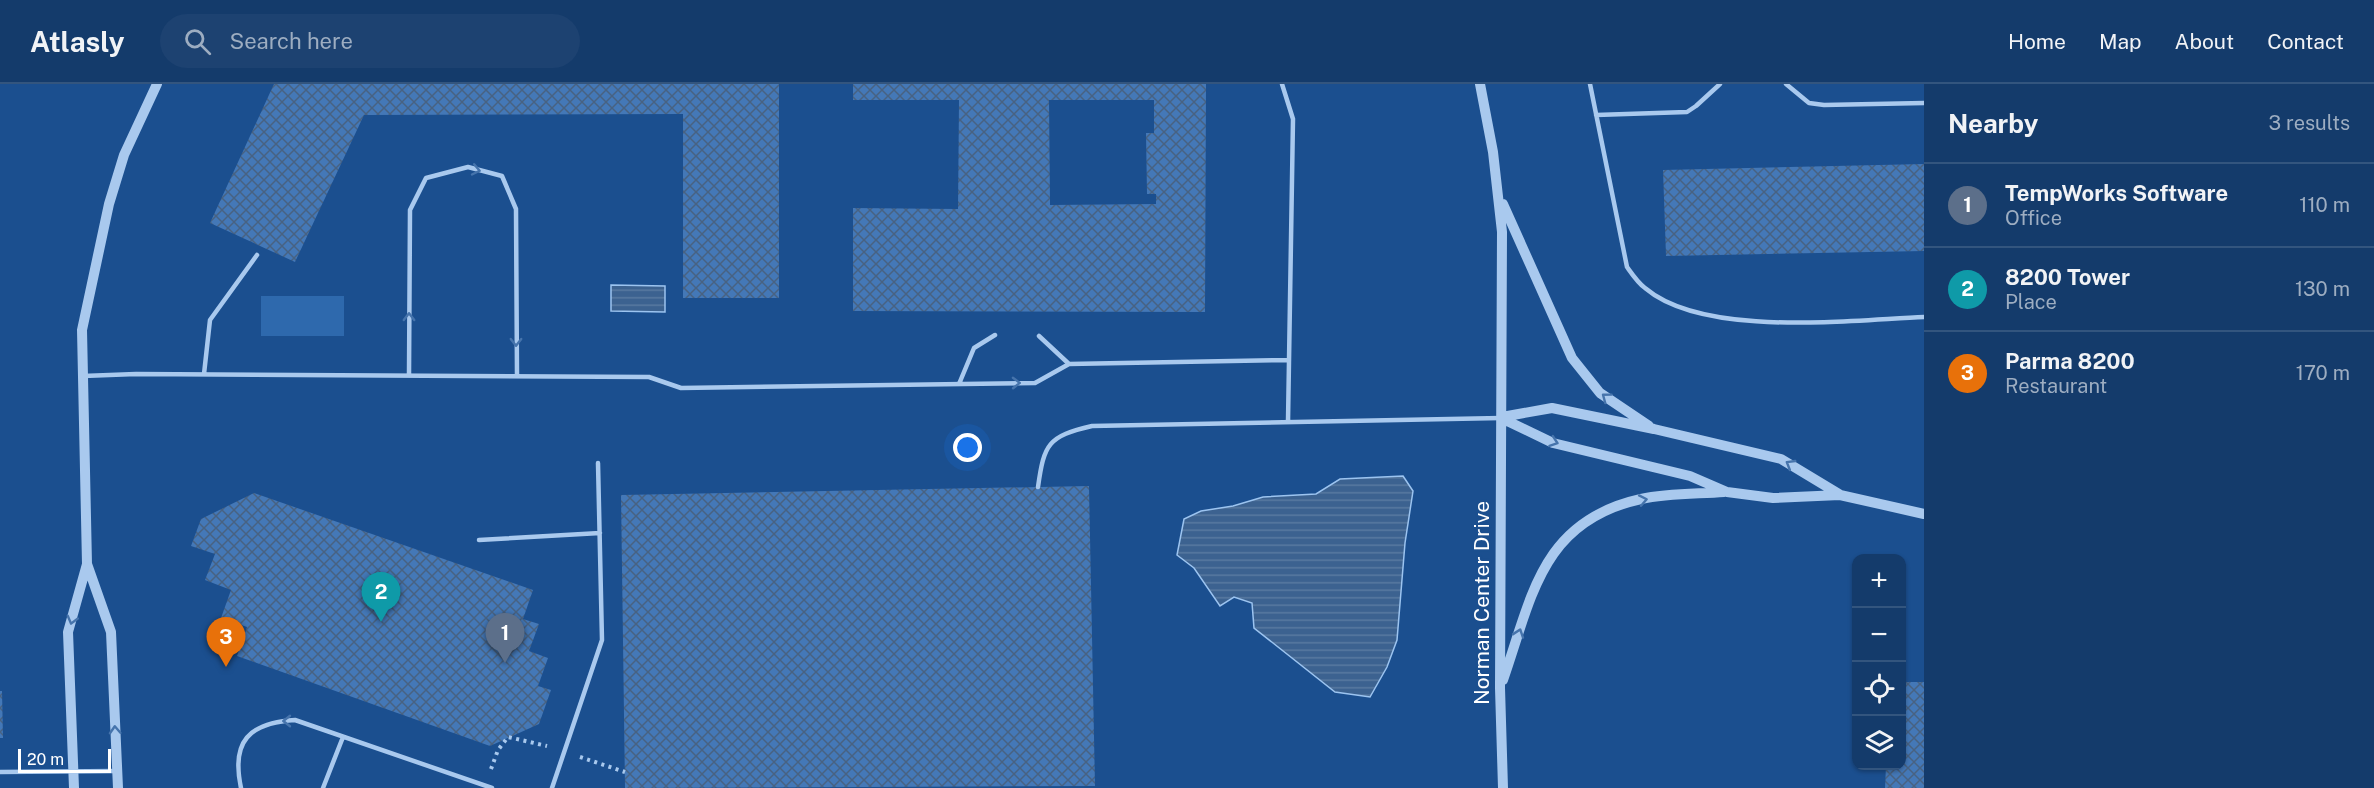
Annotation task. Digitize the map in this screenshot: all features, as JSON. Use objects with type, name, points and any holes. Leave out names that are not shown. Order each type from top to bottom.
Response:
[{"type":"street","points":[[74,788],[68,632],[87,564],[82,330],[109,204],[124,155],[157,84]]},
{"type":"street","points":[[1480,84],[1499,196],[1572,358],[1600,393],[1654,429]]},
{"type":"street","name":"Norman Center Drive","points":[[1499,196],[1502,232],[1500,688],[1503,788]]},
{"type":"street","points":[[1501,417],[1552,408],[1654,429],[1781,459],[1840,495]]},
{"type":"street","points":[[1501,417],[1553,443],[1690,476],[1727,492]]},
{"type":"street","points":[[1500,688],[1537,582],[1552,553],[1570,533],[1590,517],[1642,499],[1727,492],[1773,498],[1840,495],[1924,514]]},
{"type":"street","points":[[87,564],[111,632],[118,788]]},
{"type":"lane","points":[[1282,84],[1293,119],[1287,360],[1288,422]]},
{"type":"lane","points":[[1590,84],[1627,267],[1645,288],[1679,306],[1727,319],[1758,322],[1924,317]]},
{"type":"lane","points":[[1596,115],[1687,112],[1720,84]]},
{"type":"lane","points":[[1786,84],[1809,103],[1824,105],[1924,104]]},
{"type":"lane","points":[[409,375],[410,210],[426,178],[468,167],[502,176],[516,209],[517,376]]},
{"type":"lane","points":[[204,374],[210,320],[257,255]]},
{"type":"lane","points":[[959,384],[974,348],[995,335]]},
{"type":"lane","points":[[1039,336],[1069,364]]},
{"type":"lane","points":[[83,376],[204,374],[649,377],[681,388],[1035,382],[1069,364],[1287,360]]},
{"type":"lane","points":[[1038,488],[1042,456],[1053,441],[1068,431],[1092,426],[1501,417]]},
{"type":"lane","points":[[552,788],[602,640],[598,463]]},
{"type":"lane","points":[[479,540],[600,533]]},
{"type":"lane","points":[[241,788],[237,770],[239,751],[249,734],[269,722],[295,720],[492,788]]},
{"type":"lane","points":[[323,788],[343,737]]},
{"type":"lane","points":[[0,772],[117,771]]},
{"type":"shaded area","points":[[611,285],[665,286],[665,312],[611,311]]},
{"type":"shaded area","points":[[261,296],[344,296],[344,336],[261,336]]},
{"type":"shaded area","points":[[1403,476],[1413,491],[1405,543],[1397,640],[1387,667],[1370,697],[1335,692],[1254,628],[1252,603],[1234,597],[1220,606],[1194,568],[1177,555],[1184,519],[1201,511],[1233,506],[1263,497],[1316,494],[1340,479]]},
{"type":"building","points":[[274,84],[779,84],[779,298],[683,298],[683,114],[364,115],[295,262],[210,223]]},
{"type":"building","points":[[853,84],[1206,84],[1205,312],[853,311],[853,208],[958,209],[959,100],[853,100]],"holes":[[[1049,100],[1154,100],[1154,133],[1146,133],[1147,194],[1156,194],[1156,204],[1050,205]]]},
{"type":"building","points":[[1924,164],[1924,251],[1666,256],[1663,170]]},
{"type":"building","points":[[1089,486],[1095,786],[625,788],[621,495]]},
{"type":"building","points":[[254,493],[533,590],[523,619],[539,624],[529,651],[548,658],[538,686],[551,690],[539,724],[490,746],[237,656],[247,627],[221,618],[231,590],[205,580],[215,554],[191,546],[201,519]]},
{"type":"building","points":[[1906,682],[1924,682],[1924,788],[1885,788],[1886,770],[1906,770]]},
{"type":"building","points":[[0,691],[2,691],[3,738],[0,738]]},
{"type":"place","name":"8200 Tower","points":[[381,622]]},
{"type":"place","name":"TempWorks Software","points":[[505,663]]},
{"type":"place","name":"Parma 8200","points":[[226,667]]}]
